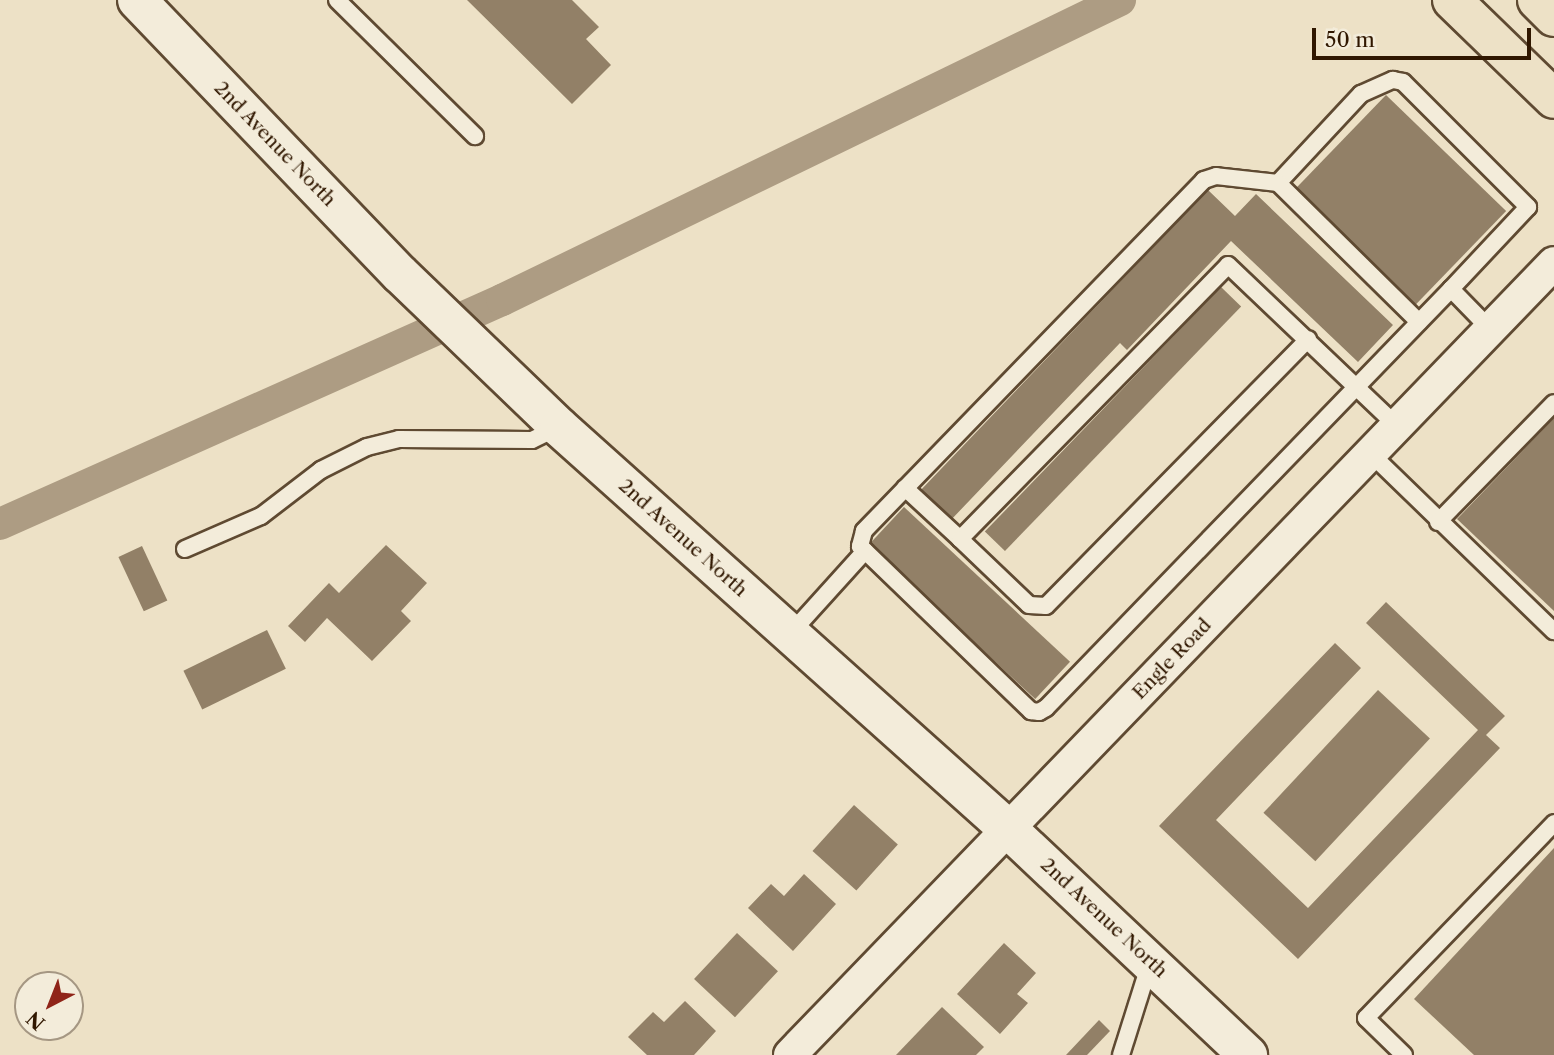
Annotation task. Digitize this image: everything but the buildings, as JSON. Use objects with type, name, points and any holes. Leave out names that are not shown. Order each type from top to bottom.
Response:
[{"type":"main road","points":[[1452,0],[1554,99]]},
{"type":"main road","points":[[1536,0],[1554,17]]},
{"type":"street","name":"2nd Avenue North","points":[[137,0],[401,274],[559,427],[1008,829],[1248,1055]]},
{"type":"street","name":"Engle Road","points":[[790,1055],[1554,263]]},
{"type":"lane","points":[[337,0],[475,136]]},
{"type":"lane","points":[[1278,183],[1361,94],[1392,80],[1403,82],[1528,207],[1451,289],[1357,386],[1039,712],[1031,711],[860,546],[864,530],[1204,180],[1216,176],[1278,183],[1419,322]]},
{"type":"lane","points":[[960,539],[1223,266],[1233,267],[1397,426]]},
{"type":"lane","points":[[1451,289],[1490,328]]},
{"type":"lane","points":[[905,488],[1029,605],[1046,606],[1308,339]]},
{"type":"lane","points":[[1438,522],[1554,403]]},
{"type":"lane","points":[[185,549],[261,516],[331,464],[367,447],[399,439],[532,440],[559,427]]},
{"type":"lane","points":[[1370,453],[1438,522],[1554,631]]},
{"type":"lane","points":[[790,634],[865,551]]},
{"type":"lane","points":[[1404,1055],[1366,1018],[1554,823]]},
{"type":"lane","points":[[1121,1055],[1150,961]]},
{"type":"waterway","points":[[0,524],[502,300],[1120,0]]}]
